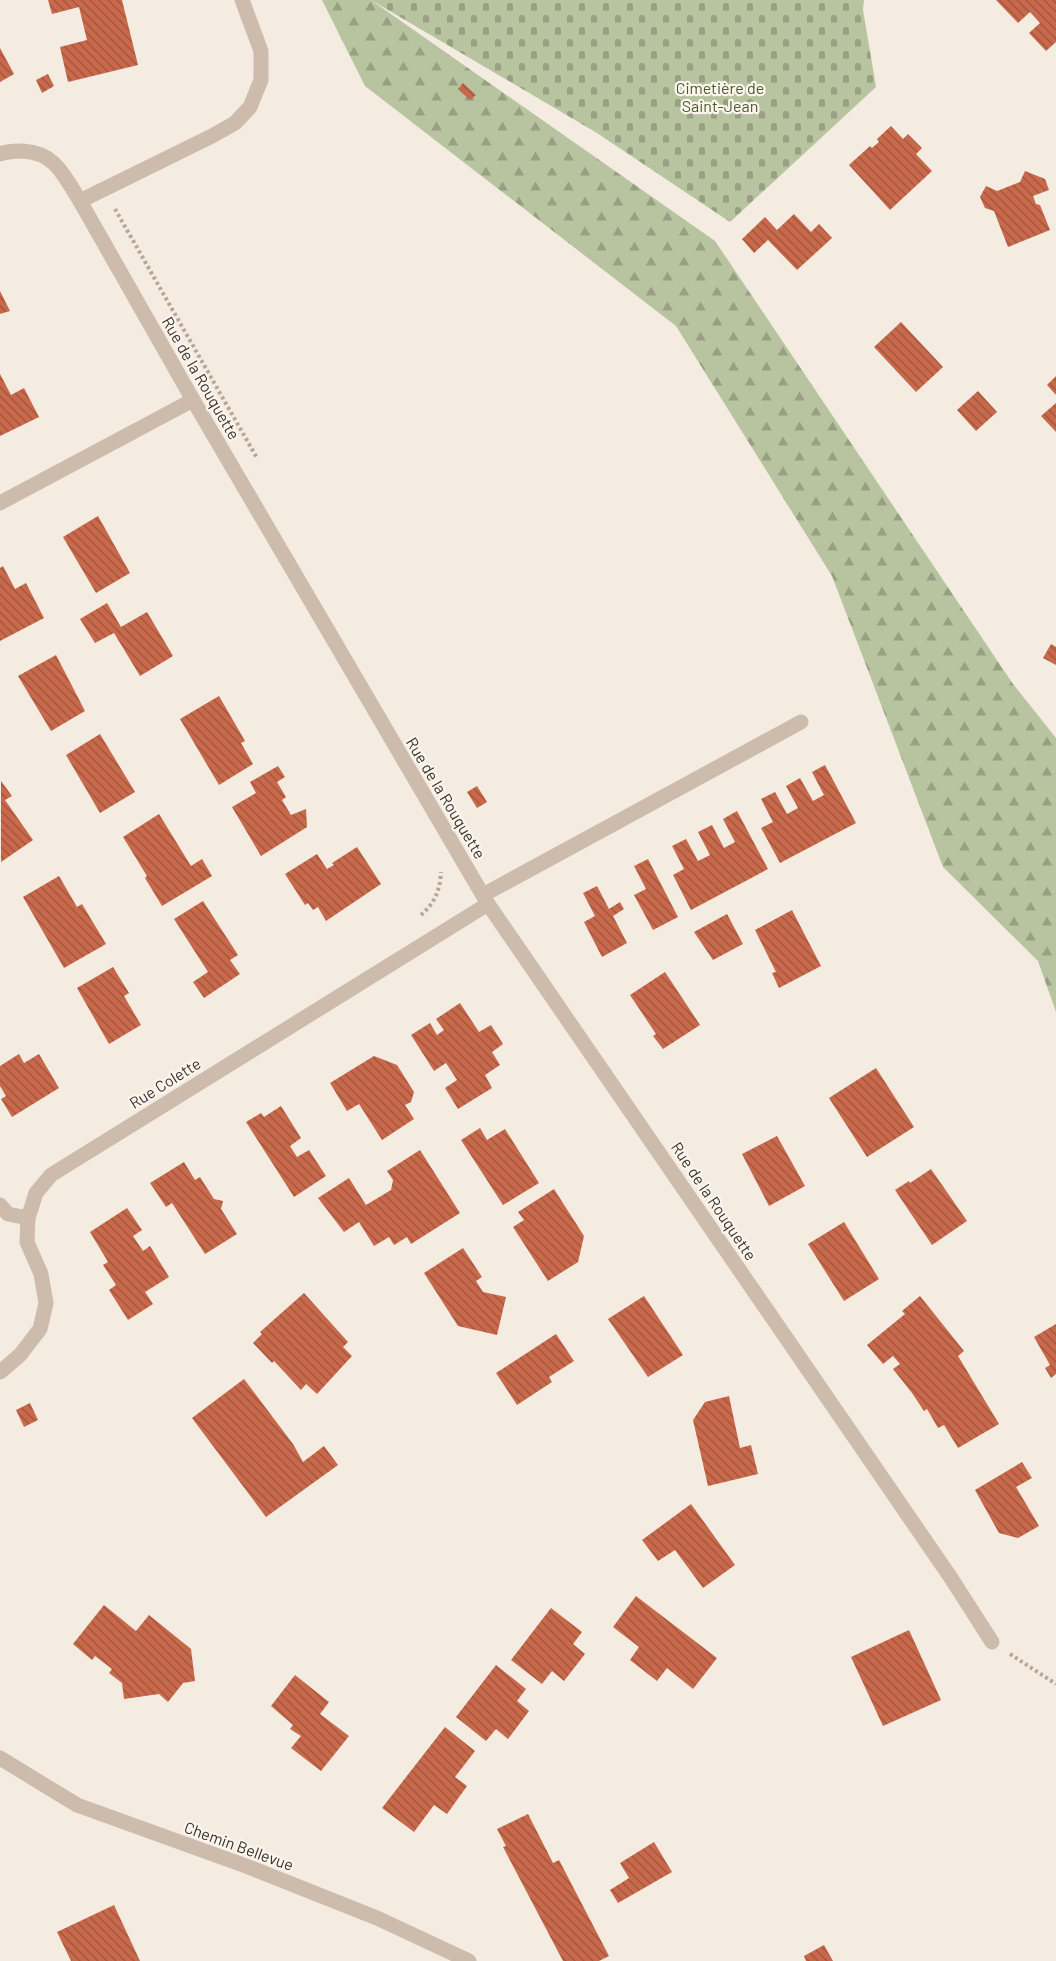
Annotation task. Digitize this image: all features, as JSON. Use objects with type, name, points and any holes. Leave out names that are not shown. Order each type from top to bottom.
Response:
[{"type":"street","points":[[81,201],[212,136],[235,123],[250,107],[261,80],[261,51],[242,0]]},
{"type":"street","name":"Rue de la Rouquette","points":[[0,154],[9,150],[36,152],[55,162],[81,201],[193,400],[486,900],[951,1578],[992,1642]]},
{"type":"street","points":[[0,503],[193,400]]},
{"type":"street","name":"Rue Colette","points":[[0,1372],[20,1356],[40,1329],[46,1303],[40,1274],[27,1242],[28,1218],[36,1193],[51,1175],[486,900],[801,722]]},
{"type":"street","points":[[0,1204],[8,1214],[28,1218]]},
{"type":"street","name":"Chemin Bellevue","points":[[0,1758],[77,1805],[246,1866],[377,1918],[469,1961]]},
{"type":"path","points":[[992,1642],[1056,1684]]},
{"type":"green space","points":[[322,0],[371,0],[715,241],[1013,684],[1056,738],[1056,1012],[1038,961],[943,867],[832,576],[676,326],[365,86]]},
{"type":"green space","name":"Cimetière de Saint-Jean","points":[[371,0],[864,0],[863,10],[876,87],[730,222],[597,133]]},
{"type":"building","points":[[48,0],[122,0],[138,65],[68,82],[60,47],[87,40],[79,7],[52,14]]},
{"type":"building","points":[[996,0],[1056,0],[1056,42],[1046,51],[1029,33],[1040,23],[1030,12],[1018,23]]},
{"type":"building","points":[[0,48],[14,74],[0,82]]},
{"type":"building","points":[[48,74],[54,86],[42,93],[36,80]]},
{"type":"building","points":[[463,83],[476,95],[470,100],[458,89]]},
{"type":"building","points":[[891,126],[903,139],[908,134],[922,148],[916,154],[932,171],[890,210],[849,165],[870,146],[872,148],[879,142],[877,139]]},
{"type":"building","points":[[1025,171],[1045,179],[1049,190],[1033,196],[1036,204],[1040,205],[1050,230],[1008,247],[994,211],[985,208],[980,197],[986,186],[997,191],[1020,182]]},
{"type":"building","points":[[794,214],[811,232],[819,224],[832,238],[797,270],[768,240],[754,253],[742,239],[765,217],[777,230]]},
{"type":"building","points":[[0,291],[10,311],[0,314]]},
{"type":"building","points":[[901,322],[943,367],[916,392],[874,347]]},
{"type":"building","points":[[0,374],[11,395],[24,388],[39,417],[0,436]]},
{"type":"building","points":[[1056,376],[1056,395],[1047,385]]},
{"type":"building","points":[[978,391],[997,412],[976,431],[957,410]]},
{"type":"building","points":[[1056,403],[1056,432],[1041,416]]},
{"type":"building","points":[[98,516],[130,573],[96,593],[63,537]]},
{"type":"building","points":[[3,566],[15,589],[26,583],[44,618],[0,641],[0,568]]},
{"type":"building","points":[[107,603],[121,627],[147,612],[173,656],[140,676],[114,633],[95,643],[80,619]]},
{"type":"building","points":[[1051,644],[1056,647],[1056,665],[1043,658]]},
{"type":"building","points":[[56,655],[85,711],[51,731],[18,676]]},
{"type":"building","points":[[219,696],[245,741],[241,743],[253,764],[219,785],[180,719]]},
{"type":"building","points":[[100,734],[135,792],[100,813],[66,755]]},
{"type":"building","points":[[825,765],[856,823],[780,863],[761,828],[773,822],[761,799],[775,792],[787,814],[798,808],[786,786],[800,778],[813,801],[824,795],[812,772]]},
{"type":"building","points":[[278,766],[285,777],[277,782],[286,797],[282,800],[291,815],[306,809],[307,827],[261,856],[232,807],[256,793],[250,782]]},
{"type":"building","points":[[1,781],[12,796],[5,800],[33,840],[1,862]]},
{"type":"building","points":[[477,786],[487,802],[477,808],[467,792]]},
{"type":"building","points":[[737,811],[768,869],[691,910],[673,875],[684,869],[672,846],[686,839],[698,861],[710,855],[698,832],[712,825],[724,848],[735,842],[723,819]]},
{"type":"building","points":[[159,814],[191,866],[202,859],[212,876],[162,906],[123,837]]},
{"type":"building","points":[[357,847],[381,884],[326,921],[318,907],[313,910],[308,903],[305,905],[285,874],[317,854],[327,869],[334,865],[332,863]]},
{"type":"building","points":[[648,859],[678,917],[653,930],[634,895],[646,889],[634,866]]},
{"type":"building","points":[[59,876],[77,907],[82,904],[106,944],[64,968],[23,897]]},
{"type":"building","points":[[597,886],[609,909],[620,902],[624,909],[613,916],[627,943],[602,957],[584,922],[595,916],[583,893]]},
{"type":"building","points":[[203,901],[238,955],[230,960],[240,974],[204,998],[193,982],[208,972],[174,919]]},
{"type":"building","points":[[792,910],[821,966],[779,988],[772,973],[776,972],[755,930]]},
{"type":"building","points":[[727,914],[743,944],[713,960],[694,932]]},
{"type":"building","points":[[113,967],[129,993],[124,996],[141,1025],[109,1044],[77,988]]},
{"type":"building","points":[[665,972],[700,1025],[663,1049],[653,1036],[656,1034],[630,995]]},
{"type":"building","points":[[460,1003],[479,1032],[491,1025],[503,1044],[492,1052],[500,1065],[485,1075],[492,1088],[458,1109],[445,1088],[457,1080],[446,1063],[434,1071],[411,1035],[430,1023],[437,1035],[444,1030],[436,1019]]},
{"type":"building","points":[[19,1054],[24,1063],[39,1054],[59,1088],[12,1117],[1,1099],[6,1096],[0,1086],[0,1066]]},
{"type":"building","points":[[374,1056],[397,1065],[414,1092],[411,1102],[405,1105],[414,1119],[382,1140],[359,1104],[347,1111],[330,1083]]},
{"type":"building","points":[[876,1068],[914,1127],[867,1157],[829,1098]]},
{"type":"building","points":[[281,1106],[301,1138],[290,1146],[297,1157],[309,1150],[326,1176],[294,1197],[246,1122],[261,1113],[264,1117]]},
{"type":"building","points":[[480,1128],[487,1140],[505,1129],[539,1183],[503,1205],[461,1140]]},
{"type":"building","points":[[777,1136],[805,1186],[769,1206],[742,1154]]},
{"type":"building","points":[[420,1150],[460,1213],[411,1244],[407,1237],[394,1245],[389,1237],[374,1246],[359,1222],[344,1232],[318,1198],[349,1178],[366,1205],[391,1190],[393,1180],[387,1171]]},
{"type":"building","points":[[184,1162],[195,1180],[200,1177],[214,1199],[223,1201],[221,1209],[237,1234],[205,1254],[172,1203],[166,1207],[150,1183]]},
{"type":"building","points":[[931,1169],[967,1221],[932,1245],[895,1190]]},
{"type":"building","points":[[554,1189],[584,1236],[578,1262],[548,1281],[513,1227],[524,1220],[518,1212]]},
{"type":"building","points":[[127,1208],[142,1230],[133,1236],[143,1251],[150,1246],[169,1277],[145,1292],[153,1304],[128,1320],[109,1290],[116,1285],[103,1265],[108,1262],[90,1232]]},
{"type":"building","points":[[844,1222],[879,1279],[844,1301],[808,1244]]},
{"type":"building","points":[[463,1248],[482,1277],[476,1281],[483,1292],[506,1297],[497,1335],[458,1326],[424,1273]]},
{"type":"building","points":[[304,1293],[348,1342],[343,1347],[352,1356],[317,1394],[306,1384],[301,1390],[274,1361],[272,1363],[253,1343],[262,1334],[260,1332]]},
{"type":"building","points":[[644,1296],[683,1355],[648,1377],[608,1319]]},
{"type":"building","points":[[920,1296],[964,1351],[958,1356],[999,1424],[958,1448],[944,1425],[938,1428],[927,1409],[924,1411],[893,1369],[900,1364],[893,1356],[883,1364],[867,1345],[905,1314],[902,1311]]},
{"type":"building","points":[[1056,1324],[1056,1374],[1051,1378],[1045,1368],[1050,1365],[1034,1337]]},
{"type":"building","points":[[556,1334],[574,1361],[549,1377],[552,1382],[517,1405],[496,1373]]},
{"type":"building","points":[[244,1379],[293,1444],[303,1462],[324,1446],[338,1465],[266,1517],[192,1418]]},
{"type":"building","points":[[729,1396],[740,1448],[751,1445],[758,1474],[708,1486],[693,1420],[705,1402]]},
{"type":"building","points":[[30,1403],[38,1420],[24,1427],[16,1410]]},
{"type":"building","points":[[1022,1462],[1032,1478],[1016,1487],[1039,1526],[1018,1538],[999,1533],[975,1490]]},
{"type":"building","points":[[691,1504],[735,1565],[703,1588],[675,1550],[658,1561],[642,1540]]},
{"type":"building","points":[[636,1596],[717,1658],[693,1689],[667,1668],[657,1681],[630,1660],[639,1647],[613,1627]]},
{"type":"building","points":[[104,1605],[136,1631],[149,1615],[191,1649],[195,1681],[183,1683],[168,1702],[159,1694],[124,1699],[122,1683],[109,1673],[112,1669],[95,1656],[92,1660],[73,1644]]},
{"type":"building","points":[[551,1608],[582,1632],[573,1644],[585,1654],[564,1681],[552,1671],[542,1684],[511,1660]]},
{"type":"building","points":[[909,1630],[941,1700],[883,1726],[851,1657]]},
{"type":"building","points":[[496,1665],[526,1689],[517,1701],[529,1711],[508,1739],[496,1729],[486,1741],[456,1717]]},
{"type":"building","points":[[295,1675],[329,1702],[320,1714],[349,1736],[321,1771],[291,1748],[301,1736],[290,1729],[293,1725],[271,1706]]},
{"type":"building","points":[[445,1727],[475,1751],[455,1777],[467,1786],[447,1814],[434,1805],[414,1832],[382,1808]]},
{"type":"building","points":[[528,1814],[553,1863],[559,1860],[609,1956],[599,1961],[563,1961],[503,1847],[506,1846],[497,1829]]},
{"type":"building","points":[[654,1842],[672,1872],[618,1903],[610,1890],[629,1878],[620,1863]]},
{"type":"building","points":[[114,1905],[140,1961],[71,1961],[57,1932]]},
{"type":"building","points":[[824,1945],[833,1961],[806,1961],[804,1956]]}]
